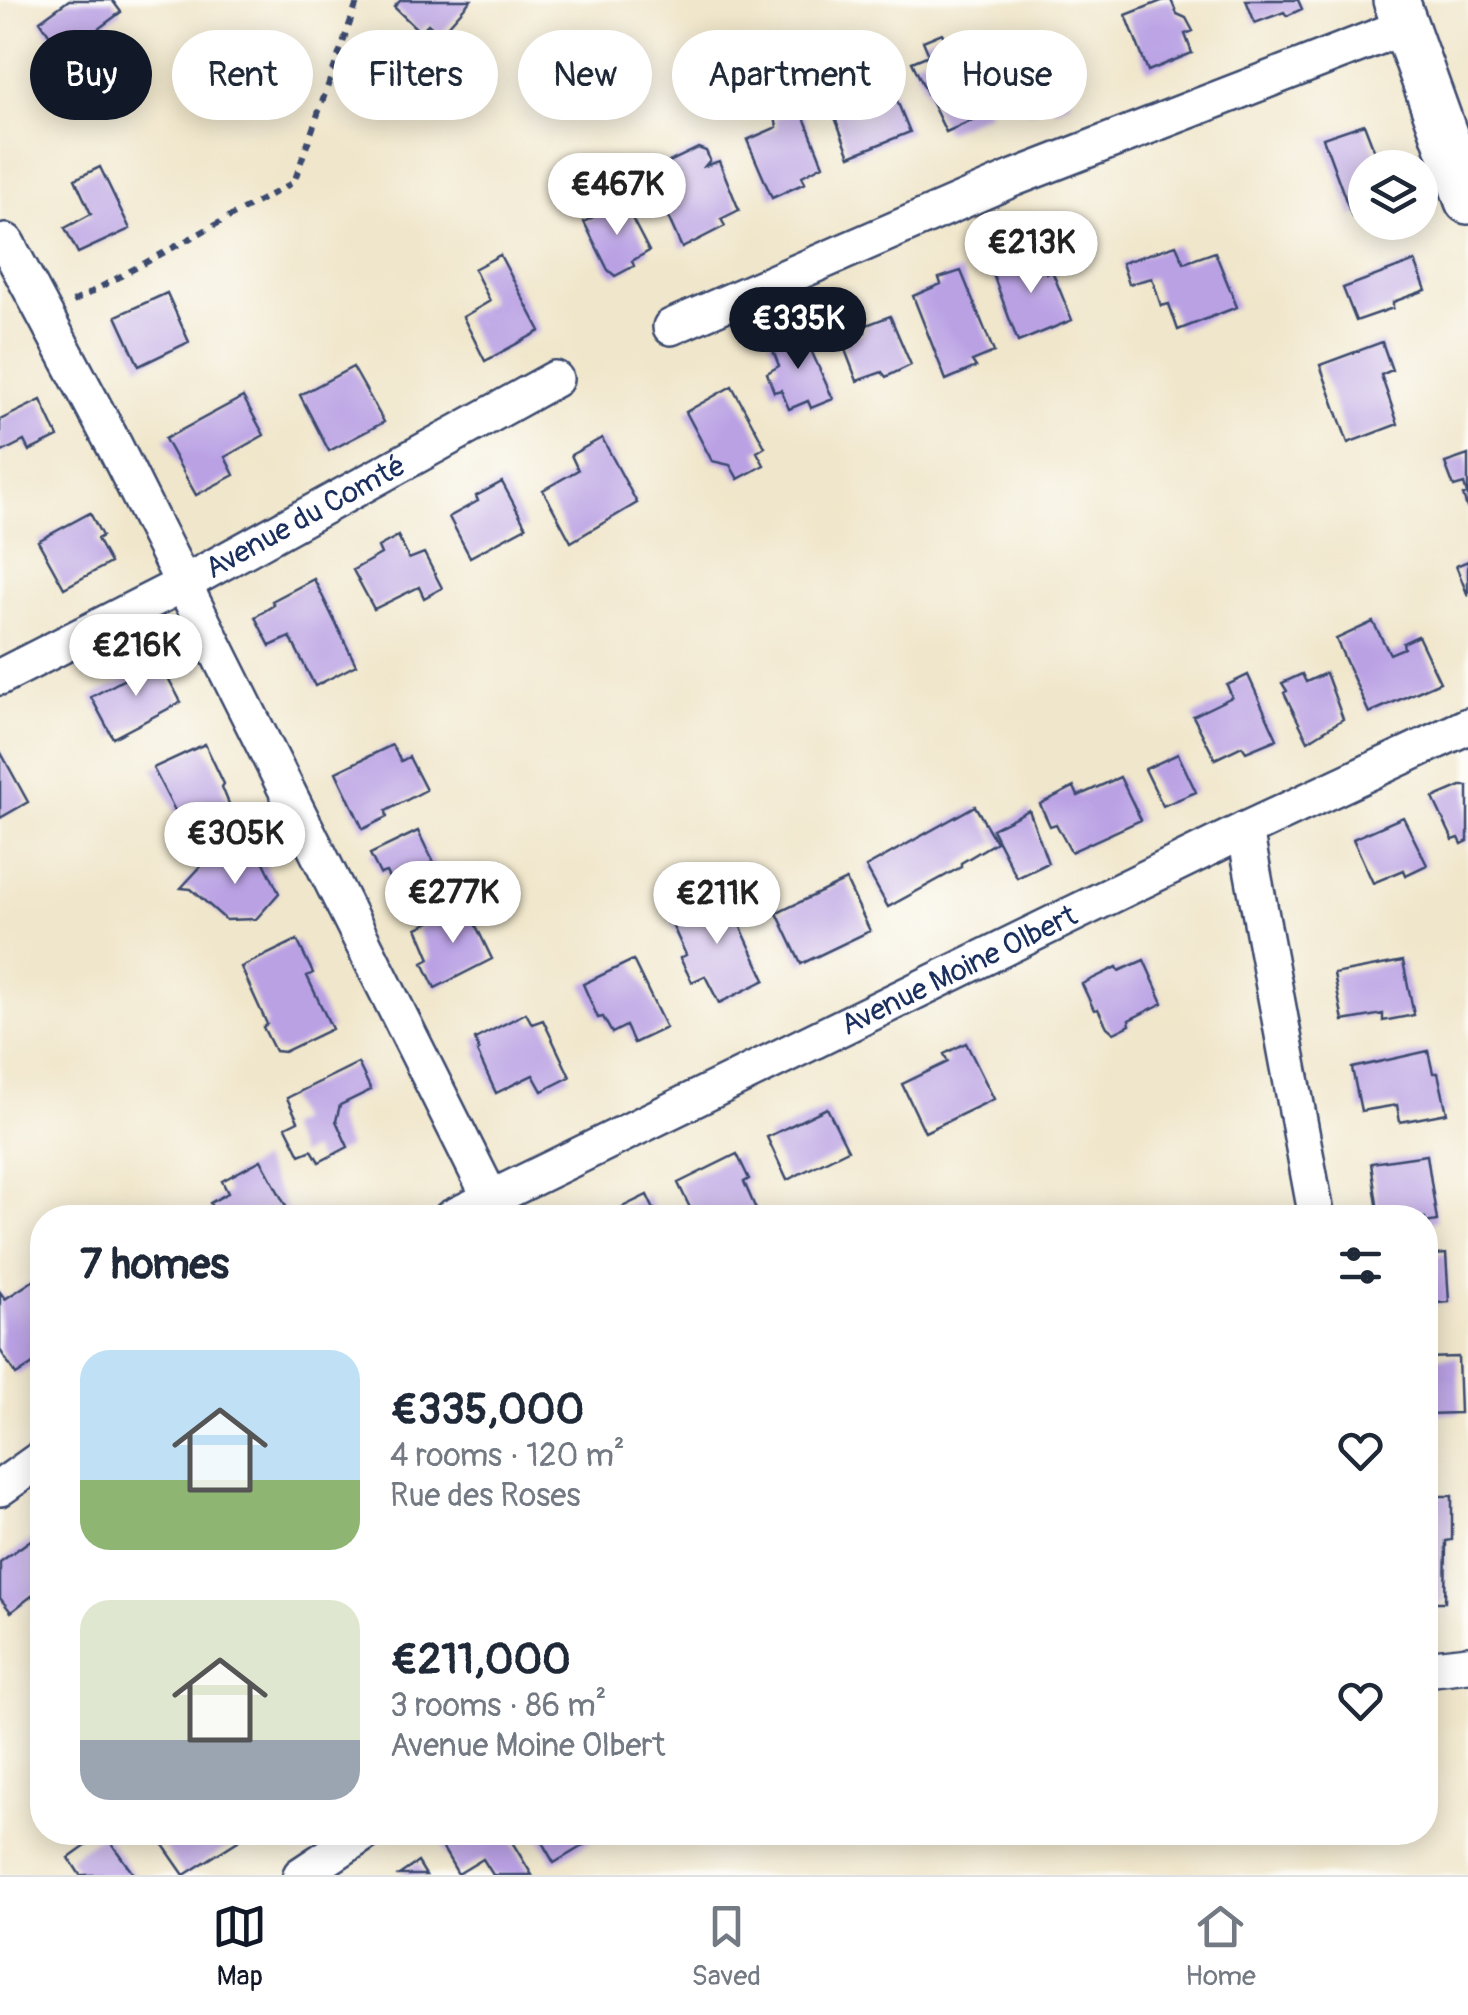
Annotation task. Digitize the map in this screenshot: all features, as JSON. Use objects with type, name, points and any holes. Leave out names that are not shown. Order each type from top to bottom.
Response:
[{"type":"street","points":[[670,327],[1401,13],[1468,201]]},
{"type":"street","points":[[6,242],[494,1205]]},
{"type":"street","name":"Avenue du Comté","points":[[0,677],[182,584],[556,379]]},
{"type":"street","name":"Avenue Moine Olbert","points":[[502,1205],[1244,830],[1468,726]]},
{"type":"street","points":[[1244,830],[1315,1205]]},
{"type":"street","points":[[0,1488],[30,1467]]},
{"type":"street","points":[[1438,1668],[1468,1664]]},
{"type":"street","points":[[302,1875],[347,1845]]},
{"type":"path","points":[[46,317],[294,182],[358,0]]},
{"type":"building","points":[[69,0],[112,0],[121,12],[97,30],[46,30],[40,21]]},
{"type":"building","points":[[401,0],[471,0],[444,30],[435,30],[428,24],[418,30],[394,7]]},
{"type":"building","points":[[1171,0],[1177,14],[1186,18],[1193,31],[1185,34],[1192,53],[1148,71],[1126,15]]},
{"type":"building","points":[[1246,0],[1298,0],[1302,9],[1255,23]]},
{"type":"building","points":[[926,56],[926,91],[912,62]]},
{"type":"building","points":[[776,120],[805,120],[823,165],[802,176],[805,183],[772,198],[747,140],[777,127]]},
{"type":"building","points":[[836,120],[905,120],[910,132],[850,156]]},
{"type":"building","points":[[940,120],[973,120],[946,132]]},
{"type":"building","points":[[1364,124],[1374,150],[1348,150],[1348,206],[1323,138]]},
{"type":"building","points":[[698,148],[706,151],[710,160],[705,166],[719,161],[739,210],[721,219],[725,226],[682,248],[648,172]]},
{"type":"building","points":[[100,167],[130,229],[78,253],[65,228],[91,214],[75,179]]},
{"type":"building","points":[[623,201],[649,251],[632,261],[634,266],[615,276],[608,270],[584,222]]},
{"type":"building","points":[[1176,245],[1184,263],[1215,252],[1237,307],[1178,330],[1169,304],[1161,306],[1152,278],[1129,284],[1122,263]]},
{"type":"building","points":[[1037,251],[1046,273],[1052,271],[1072,320],[1018,342],[991,269]]},
{"type":"building","points":[[500,255],[540,331],[485,361],[463,317],[490,301],[474,269]]},
{"type":"building","points":[[1415,261],[1426,290],[1393,302],[1393,308],[1356,321],[1343,288]]},
{"type":"building","points":[[961,271],[994,352],[972,361],[976,367],[946,380],[913,296],[941,284],[939,278]]},
{"type":"building","points":[[167,293],[189,342],[139,366],[116,316]]},
{"type":"building","points":[[890,316],[911,365],[886,377],[882,372],[857,381],[842,342],[865,332],[864,326]]},
{"type":"building","points":[[801,328],[833,399],[811,408],[808,401],[789,409],[781,390],[774,392],[767,373],[779,366],[769,340]]},
{"type":"building","points":[[1382,342],[1392,370],[1381,375],[1398,424],[1348,443],[1320,365]]},
{"type":"building","points":[[353,367],[384,422],[329,451],[300,395]]},
{"type":"building","points":[[732,386],[765,447],[757,452],[764,465],[738,479],[730,465],[712,461],[686,412]]},
{"type":"building","points":[[243,397],[264,435],[225,457],[234,475],[196,495],[165,439]]},
{"type":"building","points":[[41,400],[58,437],[29,451],[24,441],[0,453],[0,420]]},
{"type":"building","points":[[602,438],[637,503],[571,542],[543,490],[578,470],[571,455]]},
{"type":"building","points":[[1468,455],[1467,508],[1464,484],[1454,487],[1445,463]]},
{"type":"building","points":[[502,482],[526,527],[470,557],[449,517]]},
{"type":"building","points":[[90,513],[102,536],[97,539],[110,563],[64,588],[38,541]]},
{"type":"building","points":[[398,536],[409,559],[424,553],[442,588],[424,598],[419,587],[374,609],[353,570],[381,554],[378,547]]},
{"type":"building","points":[[1468,561],[1468,596],[1456,566]]},
{"type":"building","points":[[314,579],[356,665],[315,686],[290,637],[270,646],[255,617],[274,605],[272,601]]},
{"type":"building","points":[[1373,622],[1390,654],[1418,636],[1440,682],[1369,713],[1336,639]]},
{"type":"building","points":[[159,661],[181,702],[113,738],[91,697]]},
{"type":"building","points":[[1326,673],[1343,719],[1308,741],[1282,683],[1302,674],[1306,682]]},
{"type":"building","points":[[1248,675],[1277,739],[1246,752],[1242,746],[1215,759],[1193,716],[1232,697],[1227,685]]},
{"type":"building","points":[[205,744],[234,816],[189,838],[153,768]]},
{"type":"building","points":[[392,745],[401,761],[409,757],[426,790],[386,811],[387,817],[363,829],[336,772]]},
{"type":"building","points":[[0,751],[28,802],[0,818]]},
{"type":"building","points":[[1178,754],[1196,792],[1163,806],[1145,769]]},
{"type":"building","points":[[1120,777],[1141,820],[1071,852],[1056,824],[1050,826],[1040,804],[1074,787],[1078,796]]},
{"type":"building","points":[[1468,786],[1468,841],[1462,844],[1459,838],[1453,840],[1433,798]]},
{"type":"building","points":[[975,806],[996,842],[961,863],[961,867],[888,907],[866,867]]},
{"type":"building","points":[[1029,810],[1048,863],[1017,878],[992,829]]},
{"type":"building","points":[[1403,817],[1427,865],[1373,883],[1353,839]]},
{"type":"building","points":[[418,831],[443,883],[402,904],[386,872],[380,874],[370,854]]},
{"type":"building","points":[[259,852],[279,893],[256,919],[226,920],[191,889],[181,888],[206,861],[251,859]]},
{"type":"building","points":[[846,880],[870,931],[801,964],[777,913]]},
{"type":"building","points":[[727,890],[743,919],[738,921],[765,980],[719,1003],[705,976],[692,982],[680,958],[686,955],[669,918]]},
{"type":"building","points":[[466,905],[492,959],[435,988],[423,963],[430,959],[417,928]]},
{"type":"building","points":[[297,940],[313,973],[307,976],[332,1029],[284,1052],[275,1051],[241,967]]},
{"type":"building","points":[[633,960],[666,1028],[634,1043],[626,1026],[612,1033],[603,1017],[598,1018],[583,984]]},
{"type":"building","points":[[1144,960],[1163,1003],[1129,1020],[1130,1025],[1114,1033],[1098,1009],[1094,1010],[1082,984],[1117,967],[1119,971]]},
{"type":"building","points":[[1403,961],[1414,1015],[1383,1021],[1383,1014],[1343,1021],[1334,974]]},
{"type":"building","points":[[526,1013],[532,1024],[543,1020],[570,1077],[542,1091],[533,1075],[496,1093],[475,1039]]},
{"type":"building","points":[[966,1043],[994,1099],[925,1132],[902,1084],[948,1062],[944,1054]]},
{"type":"building","points":[[1428,1051],[1433,1073],[1438,1073],[1447,1113],[1400,1122],[1397,1105],[1361,1111],[1352,1068]]},
{"type":"building","points":[[358,1063],[371,1090],[340,1105],[336,1121],[348,1147],[319,1162],[312,1150],[300,1155],[286,1127],[298,1121],[287,1098]]},
{"type":"building","points":[[827,1108],[848,1150],[787,1180],[767,1137]]},
{"type":"building","points":[[737,1154],[749,1179],[744,1182],[754,1205],[689,1205],[678,1183]]},
{"type":"building","points":[[1427,1155],[1435,1205],[1377,1205],[1371,1163]]},
{"type":"building","points":[[261,1160],[285,1205],[211,1205],[228,1193],[222,1181]]},
{"type":"building","points":[[647,1195],[652,1205],[627,1205]]},
{"type":"building","points":[[1446,1254],[1449,1302],[1438,1303],[1438,1255]]},
{"type":"building","points":[[30,1283],[30,1366],[16,1375],[0,1350],[0,1292],[5,1299]]},
{"type":"building","points":[[1458,1357],[1460,1413],[1438,1414],[1438,1358]]},
{"type":"building","points":[[1438,1496],[1452,1496],[1452,1540],[1446,1541],[1445,1602],[1438,1602]]},
{"type":"building","points":[[30,1541],[30,1597],[11,1612],[0,1598],[0,1562]]},
{"type":"building","points":[[87,1845],[113,1845],[134,1875],[80,1875],[69,1858]]},
{"type":"building","points":[[163,1845],[232,1845],[184,1875]]},
{"type":"building","points":[[441,1845],[514,1845],[532,1875],[493,1875],[483,1859],[458,1874]]},
{"type":"building","points":[[544,1845],[584,1845],[554,1863]]},
{"type":"building","points":[[418,1862],[426,1875],[399,1875]]}]
